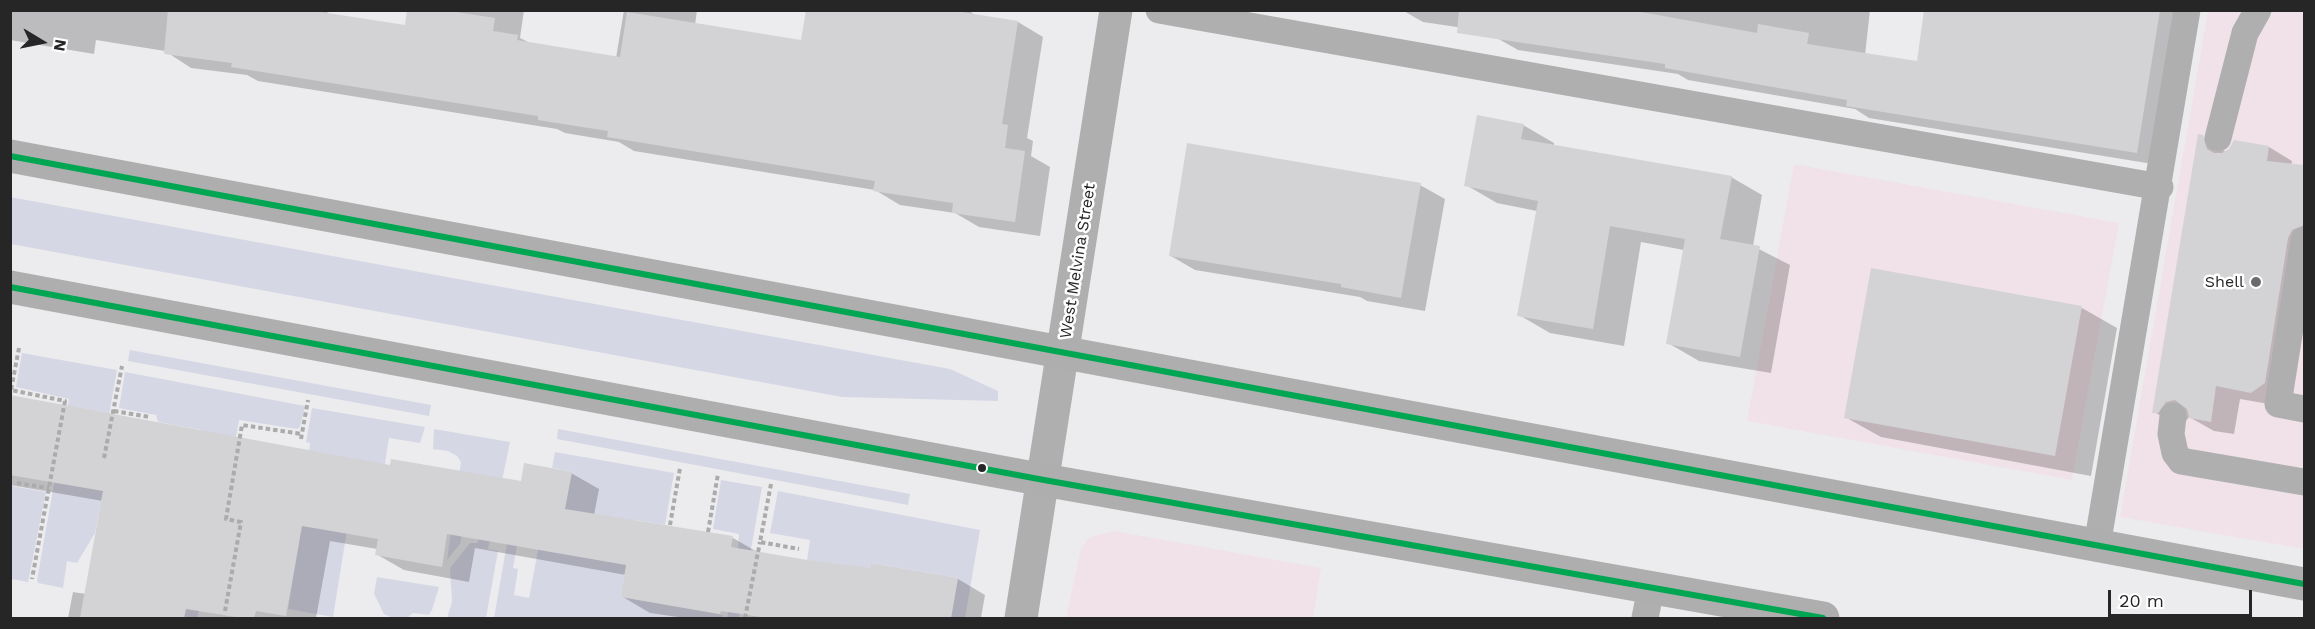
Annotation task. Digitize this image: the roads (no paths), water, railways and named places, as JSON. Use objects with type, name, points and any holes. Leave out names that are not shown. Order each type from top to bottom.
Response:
[{"type":"main road","points":[[10,156],[2304,584]]},
{"type":"main road","points":[[10,287],[1044,480],[1648,603],[1823,618]]},
{"type":"street","name":"West Melvina Street","points":[[1021,618],[1116,10]]},
{"type":"lane","points":[[1159,10],[2160,187]]},
{"type":"lane","points":[[2097,546],[2160,187],[2187,10]]},
{"type":"lane","points":[[2218,138],[2245,33],[2258,10]]},
{"type":"lane","points":[[2304,240],[2278,404],[2304,409]]},
{"type":"lane","points":[[2173,416],[2171,434],[2175,453],[2181,461],[2304,482]]},
{"type":"place","name":"Shell","points":[[2256,282]]}]
